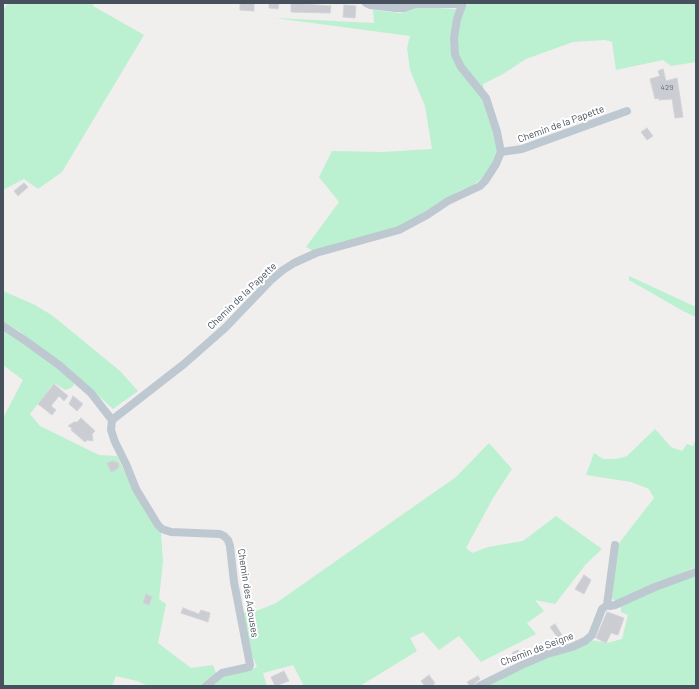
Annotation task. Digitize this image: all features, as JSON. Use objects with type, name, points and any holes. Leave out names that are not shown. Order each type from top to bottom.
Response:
[{"type":"street","points":[[366,3],[370,5],[395,8],[404,8],[416,4],[462,4],[456,19],[454,38],[455,56],[461,67],[486,98],[502,152]]},
{"type":"street","name":"Chemin de la Papette","points":[[112,422],[226,328],[282,270],[316,253],[384,235],[410,225],[448,201],[480,186],[496,164],[502,152],[522,149],[627,111]]},
{"type":"street","points":[[3,326],[59,364],[92,393],[112,422]]},
{"type":"street","name":"Chemin des Adouses","points":[[112,422],[110,430],[115,442],[136,488],[158,525],[162,529],[171,532],[220,534],[224,536],[230,546],[234,582],[250,665],[249,667],[222,674],[206,686]]},
{"type":"street","points":[[615,545],[607,605],[615,606],[658,586],[696,572]]},
{"type":"street","name":"Chemin de Seigne","points":[[479,686],[547,654],[572,647],[585,641],[594,632],[602,609],[607,605]]},
{"type":"green space","points":[[8,3],[93,3],[93,6],[144,35],[62,172],[38,189],[24,179],[3,190],[3,11]]},
{"type":"green space","points":[[469,3],[696,3],[696,62],[671,66],[663,60],[616,70],[612,42],[605,40],[573,42],[526,59],[503,74],[483,84],[486,109],[491,118],[498,151],[485,176],[472,186],[459,191],[394,230],[313,251],[306,247],[339,202],[319,177],[332,151],[382,152],[432,149],[425,106],[410,70],[407,48],[410,36],[275,18],[374,23],[373,10],[400,13],[420,7],[454,9],[467,6]]},
{"type":"green space","points":[[629,276],[696,307],[696,317],[629,280]]},
{"type":"green space","points":[[3,291],[35,305],[53,316],[120,371],[138,391],[113,409],[41,348],[19,331],[3,322]]},
{"type":"green space","points":[[3,330],[15,336],[72,379],[74,385],[65,390],[54,383],[30,414],[40,426],[99,455],[117,456],[139,501],[161,532],[163,562],[159,599],[166,604],[158,643],[191,668],[213,665],[217,675],[203,686],[148,686],[137,681],[116,676],[112,686],[3,686],[3,418],[23,380],[3,365]]},
{"type":"green space","points":[[655,429],[671,447],[682,451],[687,444],[693,446],[696,439],[696,567],[616,601],[613,600],[612,597],[617,550],[620,542],[654,498],[649,489],[631,482],[586,475],[594,453],[603,459],[616,459],[627,456]]},
{"type":"green space","points":[[489,443],[512,469],[493,498],[466,548],[472,553],[488,547],[523,541],[556,516],[602,549],[586,564],[555,604],[535,600],[544,611],[527,623],[536,634],[481,662],[459,636],[439,650],[423,632],[410,638],[417,651],[360,686],[304,686],[293,665],[263,673],[267,686],[209,686],[222,676],[257,667],[248,646],[243,613],[259,610],[276,603],[456,477]]},
{"type":"green space","points":[[696,576],[696,686],[485,686],[520,668],[591,640],[607,643],[622,639],[628,615],[621,612],[621,605],[657,589]]},
{"type":"building","points":[[240,3],[254,3],[254,11],[240,10]]},
{"type":"building","points":[[269,3],[279,3],[278,9],[269,8]]},
{"type":"building","points":[[291,3],[331,6],[330,13],[291,12]]},
{"type":"building","points":[[344,5],[356,6],[355,18],[343,17]]},
{"type":"building","points":[[663,69],[666,81],[677,78],[683,117],[675,118],[672,99],[655,99],[650,79],[660,76],[658,71]]},
{"type":"building","points":[[647,128],[653,136],[647,140],[641,132]]},
{"type":"building","points":[[24,183],[28,187],[18,196],[14,191]]},
{"type":"building","points":[[54,384],[68,396],[64,401],[59,396],[51,406],[56,410],[52,415],[38,404]]},
{"type":"building","points":[[73,396],[83,404],[77,411],[69,404]]},
{"type":"building","points":[[81,418],[95,431],[92,434],[93,441],[87,440],[85,442],[71,430],[72,428],[68,426],[74,422],[77,422]]},
{"type":"building","points":[[113,461],[118,463],[119,467],[111,472],[107,463]]},
{"type":"building","points":[[584,575],[591,580],[584,594],[575,589]]},
{"type":"building","points":[[146,594],[152,597],[149,605],[143,603]]},
{"type":"building","points":[[183,608],[199,614],[201,610],[210,613],[208,622],[181,613]]},
{"type":"building","points":[[607,612],[624,618],[618,635],[611,633],[606,643],[596,638]]},
{"type":"building","points":[[555,624],[562,635],[558,638],[550,627]]},
{"type":"building","points":[[518,650],[522,659],[516,662],[512,653]]},
{"type":"building","points":[[284,671],[289,681],[275,686],[271,677]]},
{"type":"building","points":[[429,675],[435,683],[432,686],[425,686],[421,681]]},
{"type":"building","points":[[478,676],[480,679],[474,686],[470,686],[467,682]]}]
